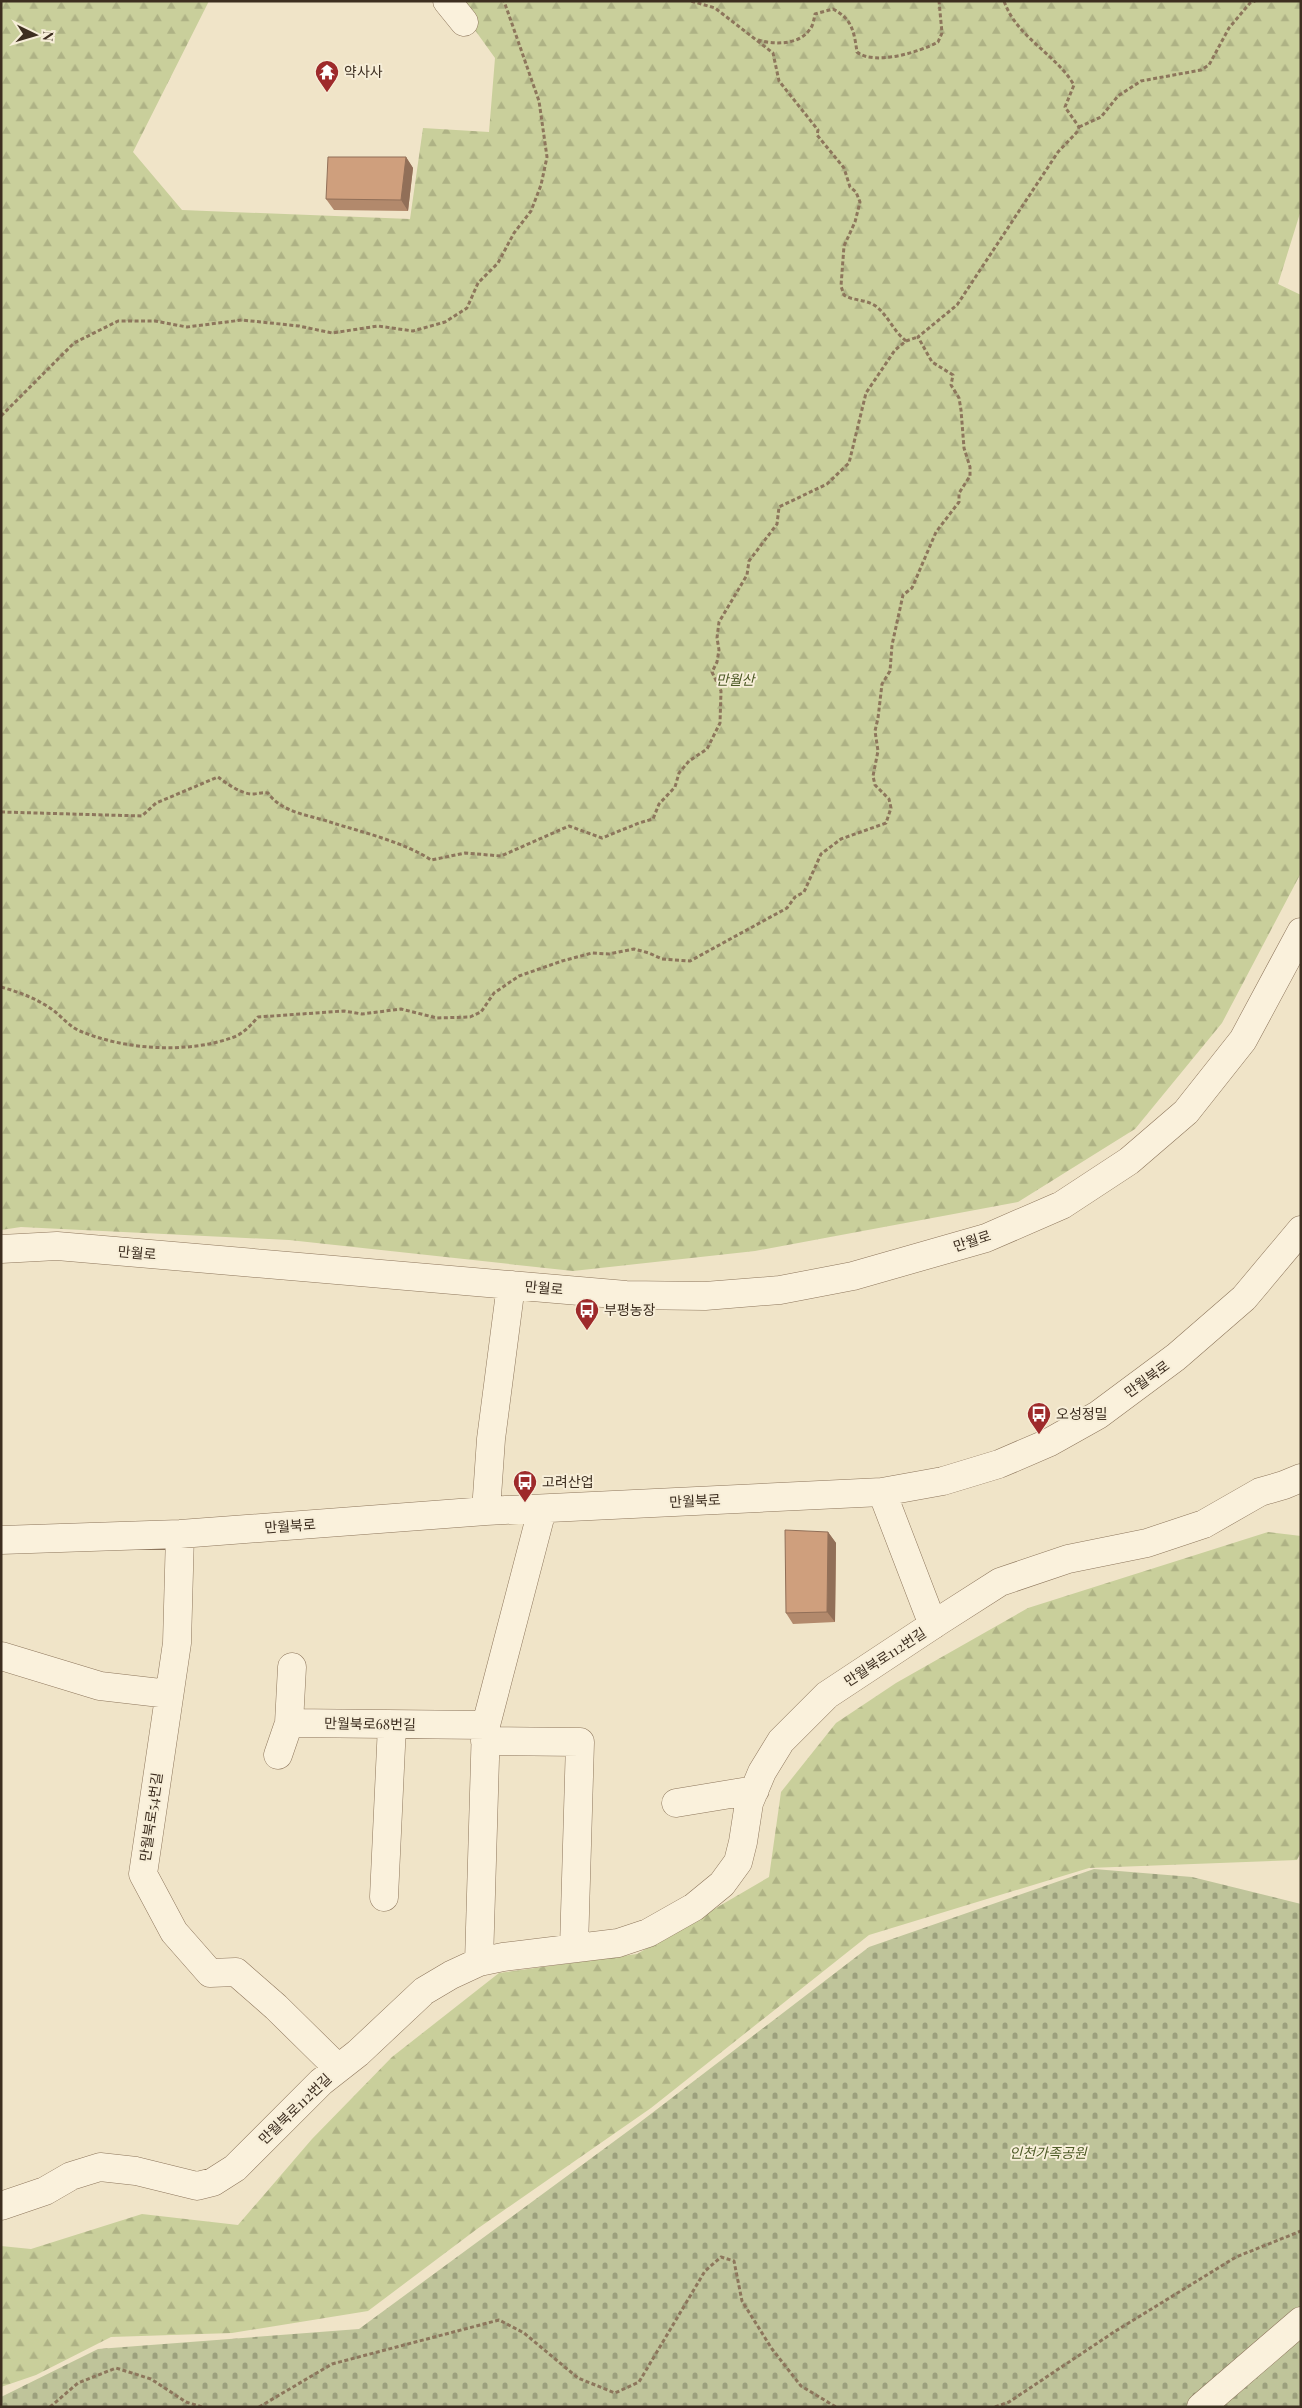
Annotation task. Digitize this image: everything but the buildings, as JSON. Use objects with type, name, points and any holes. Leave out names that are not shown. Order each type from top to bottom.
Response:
[{"type":"street","points":[[448,1],[464,22]]},
{"type":"street","name":"만월로","points":[[1,1249],[57,1246],[626,1295],[705,1296],[780,1290],[853,1276],[986,1238],[1062,1205],[1129,1161],[1186,1112],[1243,1040],[1301,932]]},
{"type":"street","name":"만월북로","points":[[1,1540],[180,1534],[486,1511],[542,1510],[882,1492],[943,1481],[999,1464],[1048,1443],[1098,1414],[1176,1358],[1244,1298],[1301,1230]]},
{"type":"street","name":"만월로","points":[[486,1511],[491,1439],[511,1285]]},
{"type":"street","name":"만월북로112번길","points":[[1,2206],[45,2190],[71,2176],[100,2167],[136,2170],[197,2186],[213,2182],[235,2168],[279,2122],[338,2068],[358,2053],[424,1991],[479,1962],[618,1943],[648,1933],[694,1907],[722,1884],[738,1862],[749,1803],[781,1741],[827,1695],[933,1625],[1000,1582],[1068,1559],[1147,1543],[1194,1527],[1260,1492],[1284,1486],[1301,1478]]},
{"type":"street","points":[[882,1492],[933,1625]]},
{"type":"street","points":[[479,1962],[486,1733],[542,1510]]},
{"type":"street","name":"만월북로54번길","points":[[180,1534],[177,1643],[143,1874],[174,1932],[210,1973],[236,1972],[276,2007],[338,2068]]},
{"type":"street","points":[[1,1656],[100,1686],[169,1694]]},
{"type":"street","points":[[278,1755],[289,1723],[292,1667]]},
{"type":"street","name":"만월북로68번길","points":[[289,1723],[392,1725],[580,1742],[574,1948]]},
{"type":"street","points":[[384,1897],[392,1725]]},
{"type":"street","points":[[676,1803],[755,1790]]},
{"type":"street","points":[[1201,2407],[1301,2321]]},
{"type":"path","points":[[1,416],[74,343],[118,321],[155,321],[187,327],[242,320],[299,326],[332,333],[378,326],[414,331],[445,322],[466,308],[478,283],[498,263],[514,233],[531,211],[541,186],[547,157],[539,101],[504,1]]},
{"type":"path","points":[[691,1],[715,8],[773,54],[779,81],[818,130],[817,135],[844,168],[850,187],[856,192],[860,202],[855,222],[844,246],[841,286],[844,295],[852,301],[862,300],[874,305],[906,341]]},
{"type":"path","points":[[756,40],[768,43],[786,43],[804,35],[811,28],[815,14],[834,9],[846,16],[855,35],[857,52],[864,57],[890,57],[938,42],[942,33],[939,1]]},
{"type":"path","points":[[1004,1],[1010,17],[1025,31],[1036,46],[1067,72],[1074,85],[1065,107],[1079,127]]},
{"type":"path","points":[[1,812],[142,816],[156,803],[218,777],[227,784],[251,794],[258,792],[268,793],[274,802],[296,814],[359,830],[420,852],[431,860],[465,853],[501,856],[569,826],[602,838],[639,822],[653,819],[659,804],[675,787],[680,773],[689,761],[707,749],[720,723],[721,691],[712,672],[717,662],[719,650],[717,638],[719,622],[746,576],[749,561],[777,524],[779,507],[827,484],[849,463],[866,393],[895,350],[906,341],[918,337],[957,306],[1058,152],[1077,132],[1079,127],[1101,117],[1118,96],[1141,81],[1201,70],[1209,65],[1229,28],[1255,1]]},
{"type":"path","points":[[1,987],[38,1001],[79,1031],[112,1042],[151,1048],[179,1047],[235,1037],[248,1028],[258,1017],[344,1011],[362,1014],[401,1009],[437,1018],[470,1017],[481,1012],[494,993],[520,976],[562,961],[592,953],[609,954],[634,949],[662,960],[690,961],[787,908],[795,897],[804,892],[820,854],[841,838],[886,823],[890,817],[889,799],[875,785],[873,776],[878,751],[874,731],[878,718],[882,684],[890,671],[892,645],[903,595],[912,588],[936,532],[959,502],[960,493],[970,476],[970,467],[964,448],[962,410],[959,398],[951,385],[953,375],[932,362],[918,337]]},
{"type":"path","points":[[995,2407],[1009,2402],[1114,2332],[1236,2257],[1301,2231]]},
{"type":"path","points":[[259,2407],[332,2364],[499,2320],[524,2333],[578,2378],[615,2394],[639,2382],[705,2271],[721,2257],[734,2261],[742,2301],[772,2349],[801,2386],[836,2407]]},
{"type":"path","points":[[50,2407],[78,2383],[116,2368],[152,2379],[186,2402],[202,2407]]},
{"type":"green space","name":"만월산","points":[[1,1],[209,1],[133,152],[182,210],[410,219],[423,128],[489,132],[495,58],[454,1],[1301,1],[1301,210],[1278,284],[1301,295],[1301,873],[1222,1023],[1135,1129],[1018,1202],[755,1251],[573,1271],[289,1240],[21,1227],[1,1230]]},
{"type":"green space","points":[[1268,1532],[1301,1536],[1301,1852],[1297,1860],[1089,1868],[869,1935],[651,2108],[477,2229],[368,2311],[232,2333],[111,2337],[36,2375],[1,2387],[1,2246],[31,2249],[142,2214],[238,2225],[312,2139],[392,2057],[499,1973],[637,1954],[769,1877],[781,1792],[836,1723],[896,1683],[1028,1608]]},
{"type":"green space","name":"인천가족공원","points":[[1094,1869],[1192,1877],[1301,1904],[1301,2407],[1,2407],[1,2397],[98,2349],[359,2329],[639,2123],[869,1947]]},
{"type":"place","name":"약사사","points":[[327,93]]},
{"type":"place","name":"부평농장","points":[[587,1331]]},
{"type":"place","name":"오성정밀","points":[[1039,1435]]},
{"type":"place","name":"고려산업","points":[[525,1503]]}]
